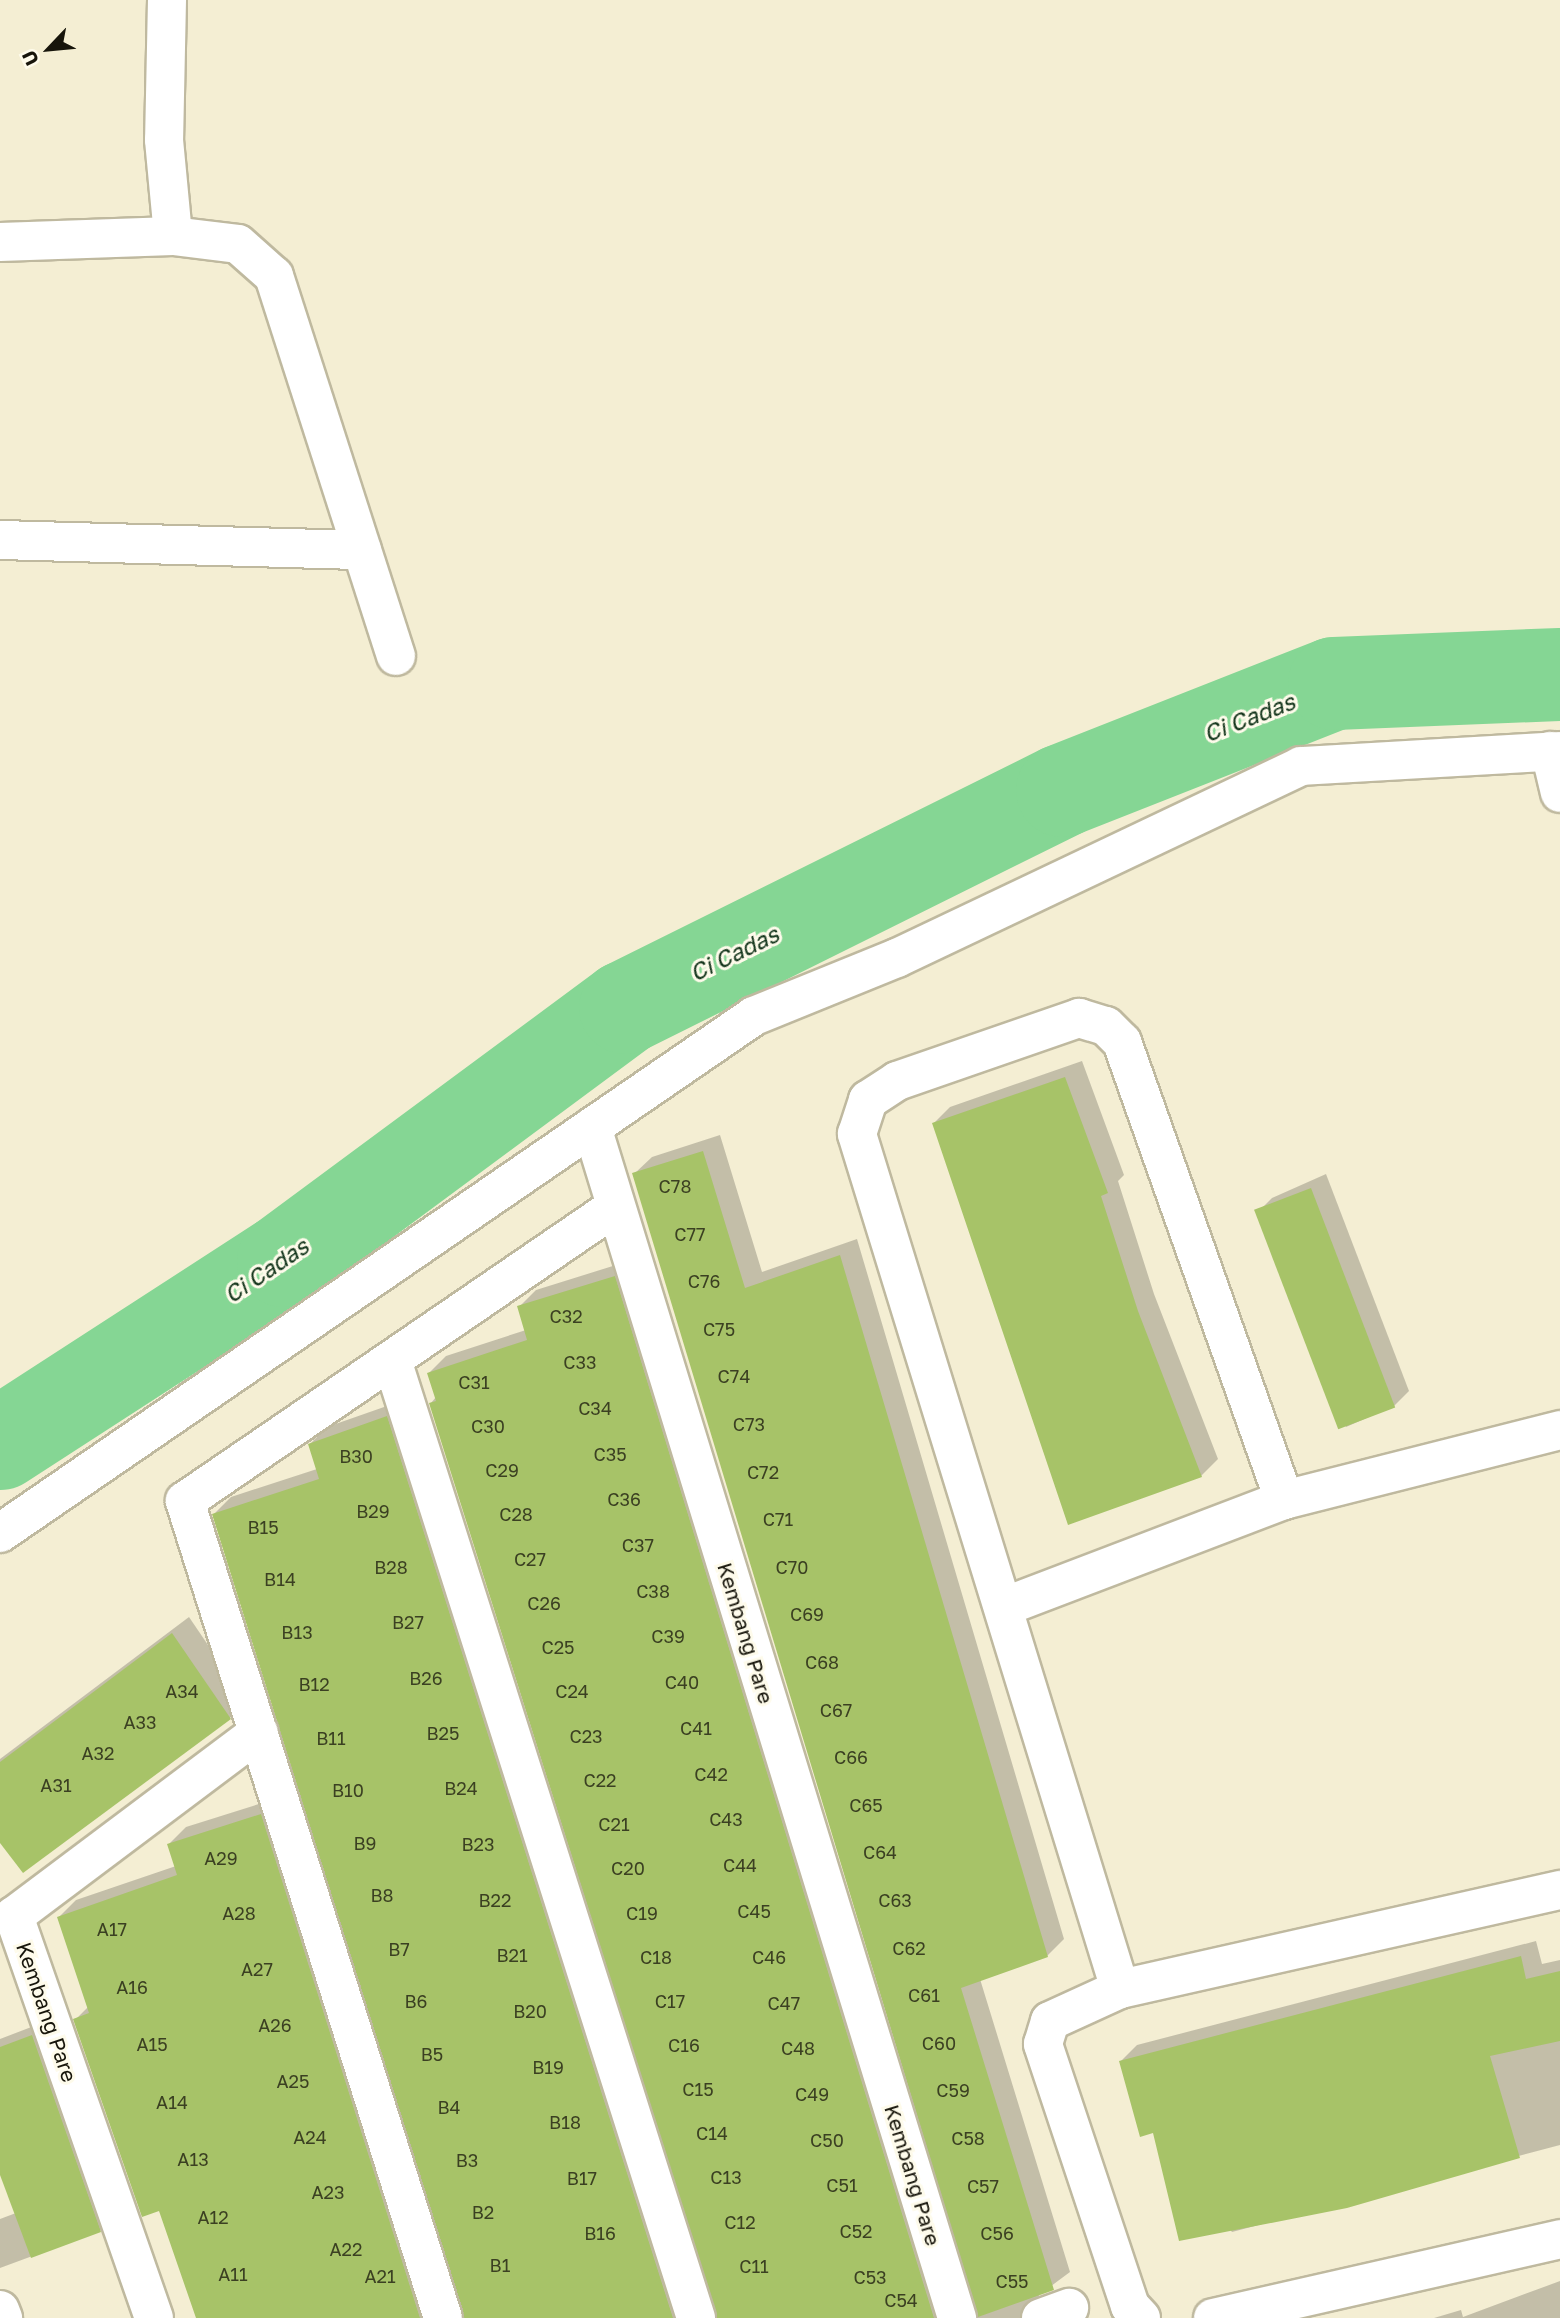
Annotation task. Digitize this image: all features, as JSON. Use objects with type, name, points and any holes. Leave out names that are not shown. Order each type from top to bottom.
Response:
[{"type":"street","points":[[167,0],[164,141],[173,236]]},
{"type":"street","points":[[0,242],[173,236],[221,239],[258,256],[279,288],[396,656]]},
{"type":"street","points":[[0,540],[362,550]]},
{"type":"street","points":[[0,1533],[754,1016],[897,958],[1301,766],[1555,751],[1560,793]]},
{"type":"street","points":[[1120,1989],[1006,1606],[857,1134],[868,1100],[897,1081],[1079,1018],[1106,1026],[1122,1042],[1284,1500]]},
{"type":"street","name":"Kembang Pare","points":[[592,1127],[957,2318]]},
{"type":"street","points":[[443,2318],[185,1501],[615,1206]]},
{"type":"street","points":[[392,1360],[696,2318]]},
{"type":"street","points":[[1006,1606],[1284,1500],[1560,1430]]},
{"type":"street","name":"Kembang Pare","points":[[154,2318],[14,1916],[259,1732]]},
{"type":"street","points":[[1141,2318],[1130,2306],[1043,2044],[1050,2021],[1120,1989],[1560,1890]]},
{"type":"street","points":[[1213,2318],[1560,2239]]},
{"type":"street","points":[[0,2310],[3,2318]]},
{"type":"building","points":[[1065,1077],[1108,1193],[1101,1196],[1138,1311],[1202,1477],[1068,1525],[932,1123]]},
{"type":"building","points":[[703,1151],[745,1288],[840,1255],[1048,1957],[961,1988],[1054,2290],[978,2317],[632,1173]]},
{"type":"building","points":[[1311,1188],[1395,1407],[1338,1429],[1254,1210]]},
{"type":"building","points":[[615,1276],[934,2318],[717,2318],[429,1403],[436,1401],[427,1373],[527,1340],[517,1306]]},
{"type":"building","points":[[387,1416],[673,2318],[464,2318],[212,1514],[319,1479],[308,1444]]},
{"type":"building","points":[[172,1633],[231,1719],[23,1873],[0,1843],[0,1762]]},
{"type":"building","points":[[261,1814],[420,2318],[196,2318],[159,2211],[142,2217],[73,2019],[89,2013],[57,1917],[177,1875],[167,1844]]},
{"type":"building","points":[[1521,1956],[1526,1979],[1560,1971],[1560,2041],[1490,2056],[1520,2158],[1347,2208],[1179,2241],[1153,2133],[1140,2137],[1119,2061]]},
{"type":"building","points":[[32,2035],[101,2232],[31,2258],[0,2175],[0,2047]]},
{"type":"waterway","name":"Ci Cadas","points":[[0,1443],[283,1260],[625,1007],[1062,790],[1334,683],[1560,674]]}]
